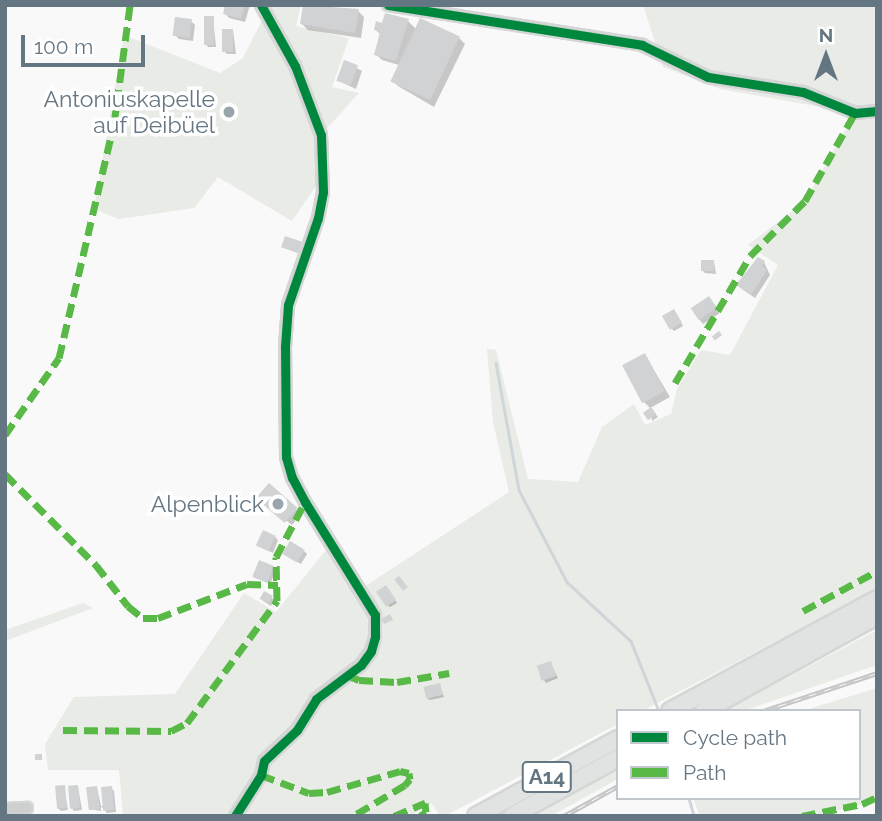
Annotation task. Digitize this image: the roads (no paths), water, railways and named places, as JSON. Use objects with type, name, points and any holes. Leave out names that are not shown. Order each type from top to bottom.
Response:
[{"type":"highway","points":[[674,709],[877,599]]},
{"type":"highway","points":[[708,709],[877,616]]},
{"type":"highway","name":"A14","points":[[476,816],[616,740]]},
{"type":"highway","name":"A14","points":[[512,816],[616,759]]},
{"type":"street","points":[[235,816],[261,775],[264,761],[297,730],[316,699],[361,665],[371,651],[375,637],[375,615],[305,502],[292,478],[286,457],[285,347],[288,305],[318,218],[323,192],[321,135],[295,66],[261,5]]},
{"type":"street","points":[[388,5],[642,45],[708,78],[803,92],[855,113],[877,111]]},
{"type":"street","points":[[5,809],[27,808]]},
{"type":"waterway","points":[[496,363],[519,490],[567,582],[631,641],[658,709]]},
{"type":"waterway","points":[[690,800],[694,816]]},
{"type":"railway","points":[[769,709],[877,673]]},
{"type":"railway","points":[[564,816],[616,787]]},
{"type":"place","name":"Antoniuskapelle auf Deibüel","points":[[229,112]]},
{"type":"place","name":"Alpenblick","points":[[278,504]]}]
